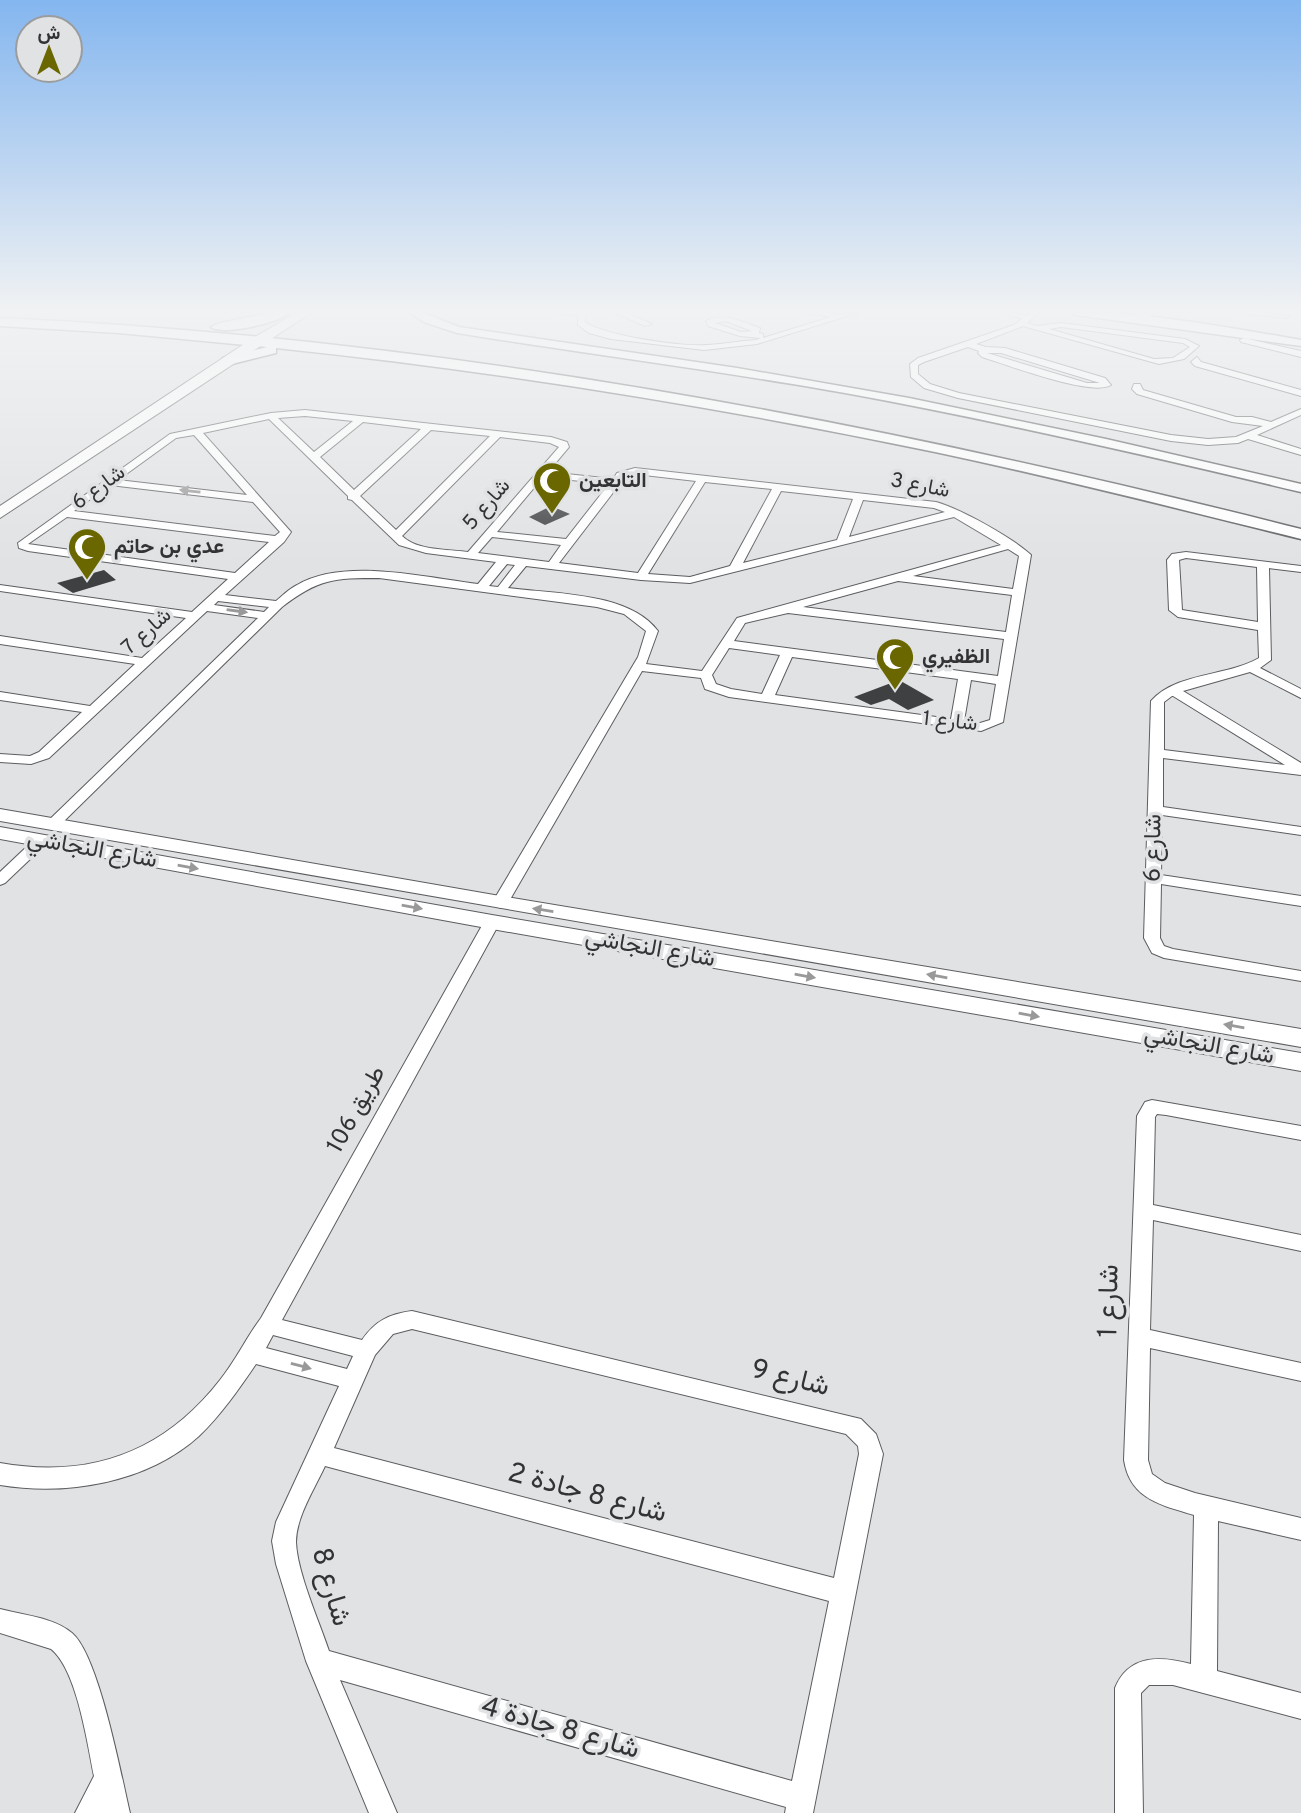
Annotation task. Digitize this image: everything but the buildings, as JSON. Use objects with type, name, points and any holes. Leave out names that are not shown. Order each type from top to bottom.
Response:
[{"type":"main road","points":[[0,499],[153,397]]},
{"type":"main road","points":[[0,513],[175,397]]},
{"type":"main road","points":[[664,397],[1005,458],[1014,456],[1011,451]]},
{"type":"main road","points":[[731,397],[1011,451],[1301,521]]},
{"type":"main road","points":[[922,444],[1172,501],[1301,534]]},
{"type":"main road","points":[[1172,501],[1168,494],[1196,495]]},
{"type":"main road","name":"شارع النجاشي","points":[[0,815],[47,832],[710,949],[1301,1038]]},
{"type":"main road","name":"شارع النجاشي","points":[[0,833],[47,832]]},
{"type":"main road","name":"شارع النجاشي","points":[[761,957],[1301,1062]]},
{"type":"street","points":[[879,397],[1279,479],[1301,480]]},
{"type":"street","points":[[971,397],[1171,438],[1224,442],[1249,436],[1301,412]]},
{"type":"street","points":[[1156,397],[1235,420],[1252,420],[1272,425]]},
{"type":"street","points":[[1190,397],[1248,414],[1254,417],[1252,420]]},
{"type":"street","name":"شارع 5","points":[[197,430],[271,416],[305,413],[551,439],[564,444],[471,555]]},
{"type":"street","name":"شارع 3","points":[[271,416],[352,497],[396,536],[415,547],[471,555],[641,577],[690,580],[956,513]]},
{"type":"street","points":[[313,458],[360,420]]},
{"type":"street","points":[[352,497],[428,427]]},
{"type":"street","points":[[197,430],[286,529],[280,540],[201,611]]},
{"type":"street","name":"شارع 6","points":[[197,430],[173,436],[23,543],[23,546],[239,577]]},
{"type":"street","points":[[396,536],[498,434]]},
{"type":"street","points":[[1249,436],[1301,452]]},
{"type":"street","name":"شارع 3","points":[[616,482],[625,472],[635,471],[936,505],[956,513]]},
{"type":"street","points":[[541,474],[616,482]]},
{"type":"street","points":[[641,577],[702,479]]},
{"type":"street","points":[[1279,479],[1301,488]]},
{"type":"street","points":[[108,482],[258,499]]},
{"type":"street","points":[[552,565],[616,482]]},
{"type":"street","points":[[734,570],[778,487]]},
{"type":"street","points":[[842,542],[859,496]]},
{"type":"street","points":[[64,513],[280,540]]},
{"type":"street","points":[[956,513],[1012,545]]},
{"type":"street","points":[[490,534],[569,543]]},
{"type":"street","points":[[0,880],[278,605],[301,587],[322,579],[379,575],[621,607],[636,614],[652,631],[641,662],[709,671],[741,621],[1012,545]]},
{"type":"street","name":"شارع 1","points":[[709,671],[710,686],[717,690],[981,727],[996,722],[1027,559],[1012,545]]},
{"type":"street","points":[[1265,627],[1178,613],[1175,610],[1173,559],[1186,555],[1301,569]]},
{"type":"street","points":[[482,587],[504,559]]},
{"type":"street","points":[[501,590],[523,562]]},
{"type":"street","points":[[1174,691],[1251,668],[1265,660],[1263,564]]},
{"type":"street","points":[[892,577],[1020,593]]},
{"type":"street","name":"شارع 7","points":[[0,588],[201,611]]},
{"type":"street","points":[[217,597],[278,605]]},
{"type":"street","points":[[781,608],[1011,636]]},
{"type":"street","points":[[201,611],[268,615]]},
{"type":"street","name":"شارع 7","points":[[0,758],[31,760],[44,755],[201,611]]},
{"type":"street","points":[[0,640],[146,662]]},
{"type":"street","points":[[725,644],[1003,681]]},
{"type":"street","points":[[767,698],[787,653]]},
{"type":"street","name":"طريق 106","points":[[0,1474],[22,1479],[64,1480],[113,1470],[189,1431],[222,1396],[267,1325],[496,912],[641,662]]},
{"type":"street","points":[[1251,668],[1301,694]]},
{"type":"street","points":[[957,724],[965,676]]},
{"type":"street","points":[[1174,691],[1301,770]]},
{"type":"street","name":"شارع 6","points":[[1174,691],[1158,701],[1152,938],[1158,949],[1170,954],[1301,976]]},
{"type":"street","points":[[0,696],[92,710]]},
{"type":"street","points":[[1156,753],[1301,770]]},
{"type":"street","points":[[1155,810],[1301,831]]},
{"type":"street","points":[[1153,878],[1301,901]]},
{"type":"street","name":"شارع 1","points":[[1301,1133],[1152,1107],[1146,1116],[1136,1460],[1144,1483],[1153,1490],[1301,1529]]},
{"type":"street","points":[[1142,1210],[1301,1243]]},
{"type":"street","name":"شارع 9","points":[[353,1380],[379,1332],[394,1322],[412,1320],[853,1426],[868,1441],[872,1454],[800,1805]]},
{"type":"street","points":[[267,1325],[367,1350]]},
{"type":"street","points":[[1139,1337],[1301,1372]]},
{"type":"street","points":[[249,1353],[353,1380]]},
{"type":"street","name":"شارع 8","points":[[353,1380],[288,1522],[284,1541],[288,1564],[319,1661],[383,1813]]},
{"type":"street","name":"شارع 8 جادة 2","points":[[318,1454],[842,1592]]},
{"type":"street","points":[[1204,1679],[1206,1506]]},
{"type":"street","points":[[0,1621],[52,1636],[65,1643],[80,1669],[116,1813]]},
{"type":"street","name":"شارع 8 جادة 4","points":[[319,1661],[800,1805]]},
{"type":"street","points":[[1129,1813],[1128,1688],[1144,1672],[1173,1672],[1301,1706]]},
{"type":"street","points":[[89,1813],[107,1779]]},
{"type":"place","name":"التابعين","points":[[552,515]]},
{"type":"place","name":"عدي بن حاتم","points":[[87,581]]},
{"type":"place","name":"الظفيري","points":[[895,691]]}]
